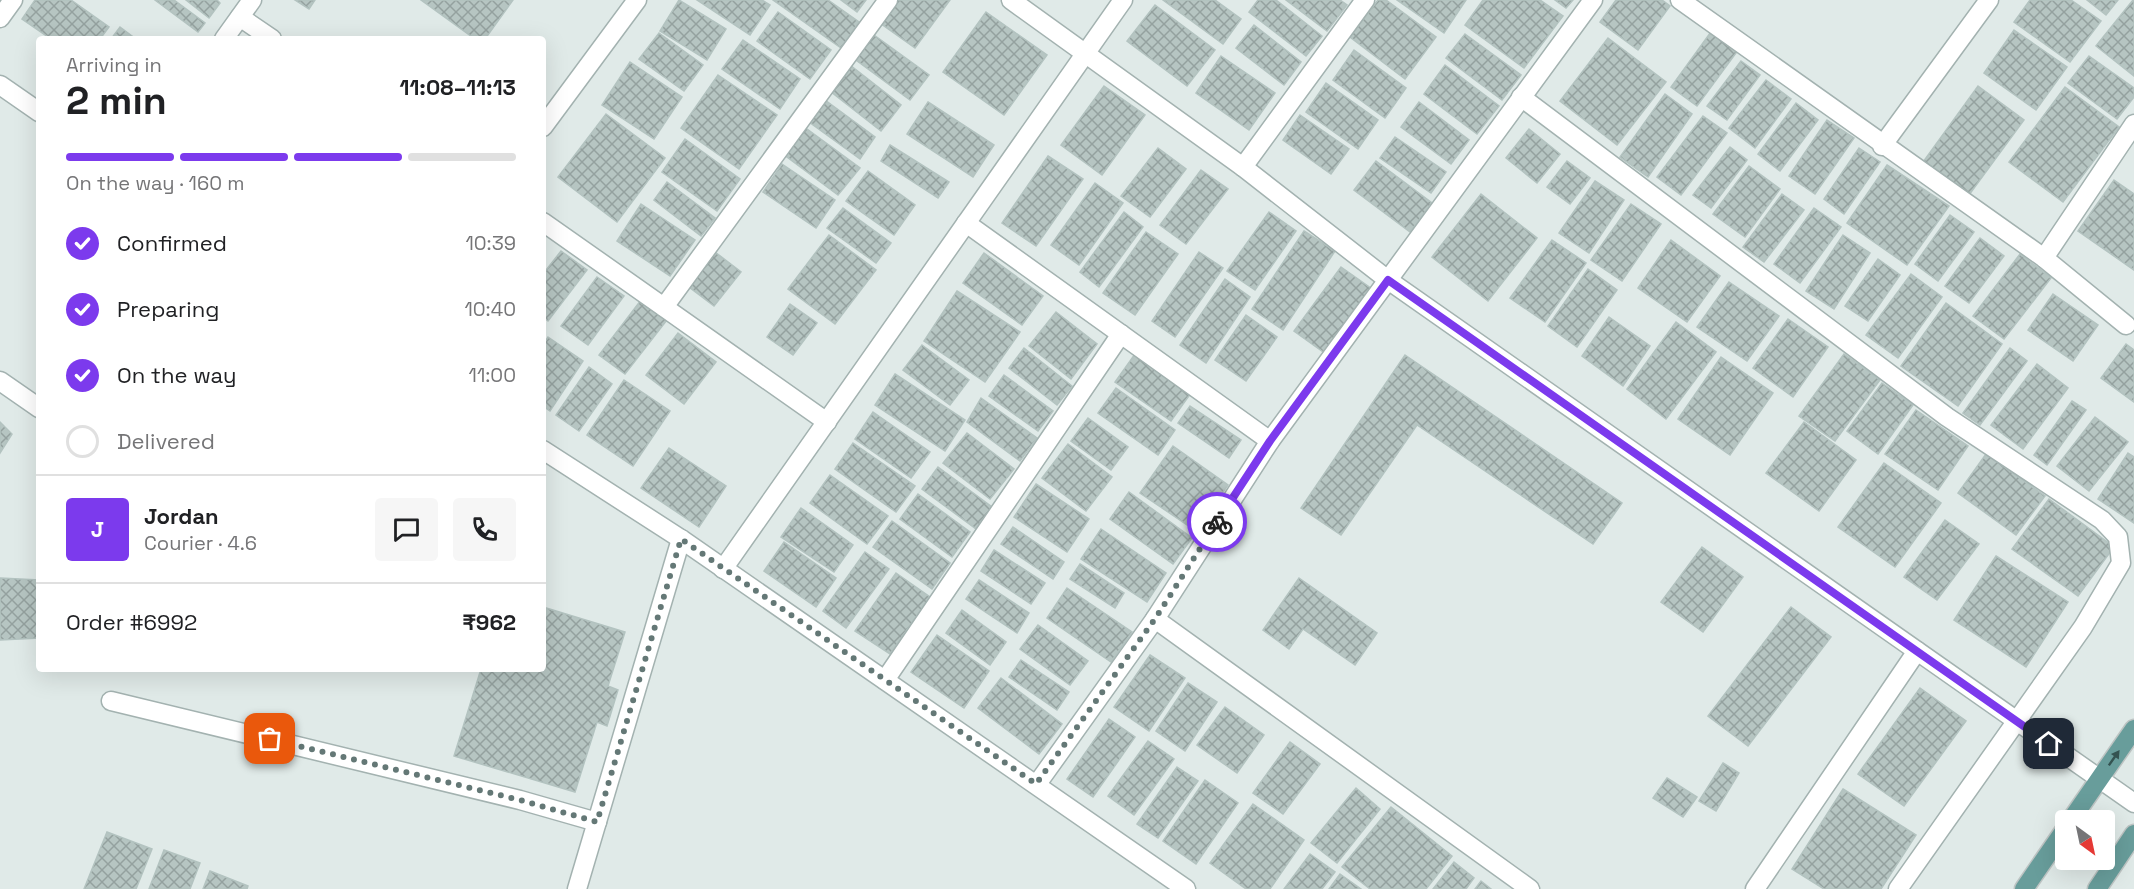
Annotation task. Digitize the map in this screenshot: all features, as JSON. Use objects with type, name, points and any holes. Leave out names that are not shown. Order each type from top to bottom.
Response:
[{"type":"main road","points":[[2078,810],[2134,729]]},
{"type":"main road","points":[[2097,889],[2134,834]]},
{"type":"main road","points":[[2024,889],[2055,844]]},
{"type":"street","points":[[0,18],[13,0]]},
{"type":"street","points":[[226,36],[252,0]]},
{"type":"street","points":[[664,307],[888,0]]},
{"type":"street","points":[[1011,0],[1243,167],[1388,280],[2134,803]]},
{"type":"street","points":[[723,569],[1123,0]]},
{"type":"street","points":[[1243,167],[1365,0]]},
{"type":"street","points":[[1036,784],[1155,619],[1270,441],[1593,0]]},
{"type":"street","points":[[1680,0],[1882,146],[2044,258],[2126,325]]},
{"type":"street","points":[[1882,146],[1989,0]]},
{"type":"street","points":[[546,123],[634,1]]},
{"type":"street","points":[[240,17],[268,36]]},
{"type":"street","points":[[0,85],[36,110]]},
{"type":"street","points":[[1521,97],[1947,417],[2102,520],[2118,537],[2121,562],[2083,627],[1898,889]]},
{"type":"street","points":[[2044,258],[2134,124]]},
{"type":"street","points":[[966,223],[1270,441]]},
{"type":"street","points":[[546,224],[827,422]]},
{"type":"street","points":[[885,680],[1121,334]]},
{"type":"street","points":[[0,381],[36,406]]},
{"type":"street","points":[[546,452],[681,539],[1186,889]]},
{"type":"street","points":[[577,889],[681,539]]},
{"type":"street","points":[[1155,619],[1530,889]]},
{"type":"street","points":[[1755,889],[1917,651]]},
{"type":"street","points":[[111,701],[520,800],[597,822]]},
{"type":"building","points":[[35,0],[71,0],[109,27],[102,36],[47,36],[22,19]]},
{"type":"building","points":[[155,0],[174,0],[205,23],[198,32]]},
{"type":"building","points":[[186,0],[217,0],[220,3],[209,18]]},
{"type":"building","points":[[295,0],[315,0],[309,9]]},
{"type":"building","points":[[421,0],[513,0],[487,36],[471,36]]},
{"type":"building","points":[[679,0],[726,29],[707,60],[660,31]]},
{"type":"building","points":[[697,0],[762,0],[770,5],[750,35]]},
{"type":"building","points":[[773,0],[828,0],[859,22],[841,48]]},
{"type":"building","points":[[841,0],[866,0],[857,12]]},
{"type":"building","points":[[897,0],[950,0],[915,48],[880,23]]},
{"type":"building","points":[[1163,0],[1215,0],[1241,19],[1223,44]]},
{"type":"building","points":[[1258,0],[1276,0],[1322,36],[1306,56],[1249,12]]},
{"type":"building","points":[[1286,0],[1340,0],[1347,5],[1327,31]]},
{"type":"building","points":[[1378,0],[1386,0],[1436,37],[1405,79],[1350,37]]},
{"type":"building","points":[[1397,0],[1466,0],[1444,33]]},
{"type":"building","points":[[1483,0],[1540,0],[1563,16],[1524,68],[1465,25]]},
{"type":"building","points":[[1555,0],[1573,0],[1566,8]]},
{"type":"building","points":[[1616,0],[1662,0],[1670,6],[1638,50],[1600,22]]},
{"type":"building","points":[[2030,0],[2071,0],[2101,21],[2070,62],[2014,22]]},
{"type":"building","points":[[2087,0],[2118,0],[2106,15]]},
{"type":"building","points":[[2134,0],[2134,76],[2096,46]]},
{"type":"building","points":[[1155,5],[1215,50],[1187,86],[1127,41]]},
{"type":"building","points":[[778,12],[831,50],[810,79],[757,41]]},
{"type":"building","points":[[986,12],[1047,55],[1004,115],[943,72]]},
{"type":"building","points":[[1254,25],[1301,62],[1284,85],[1236,48]]},
{"type":"building","points":[[120,27],[132,36],[113,36]]},
{"type":"building","points":[[1713,29],[1739,49],[1697,106],[1671,87]]},
{"type":"building","points":[[2014,30],[2067,67],[2036,110],[1984,73]]},
{"type":"building","points":[[659,33],[703,65],[684,91],[639,59]]},
{"type":"building","points":[[1465,34],[1521,75],[1502,100],[1446,58]]},
{"type":"building","points":[[874,35],[929,75],[910,100],[856,60]]},
{"type":"building","points":[[1608,38],[1666,82],[1617,145],[1560,101]]},
{"type":"building","points":[[743,40],[800,79],[780,109],[722,69]]},
{"type":"building","points":[[1354,50],[1406,88],[1385,118],[1333,80]]},
{"type":"building","points":[[1221,56],[1275,93],[1249,130],[1196,93]]},
{"type":"building","points":[[2089,56],[2134,88],[2134,97],[2117,119],[2068,83]]},
{"type":"building","points":[[1741,61],[1760,75],[1727,120],[1707,106]]},
{"type":"building","points":[[630,62],[682,97],[654,139],[602,105]]},
{"type":"building","points":[[850,65],[901,105],[881,131],[830,91]]},
{"type":"building","points":[[1445,65],[1499,106],[1477,134],[1424,94]]},
{"type":"building","points":[[718,75],[777,115],[739,169],[681,128]]},
{"type":"building","points":[[1766,80],[1791,99],[1755,148],[1729,128]]},
{"type":"building","points":[[1326,83],[1378,120],[1358,149],[1306,112]]},
{"type":"building","points":[[1104,86],[1145,115],[1102,175],[1061,145]]},
{"type":"building","points":[[1978,86],[2024,120],[1969,195],[1923,162]]},
{"type":"building","points":[[2065,87],[2119,127],[2063,202],[2009,162]]},
{"type":"building","points":[[1665,94],[1692,114],[1648,177],[1620,157]]},
{"type":"building","points":[[821,97],[875,137],[860,159],[805,119]]},
{"type":"building","points":[[928,102],[994,145],[973,177],[907,134]]},
{"type":"building","points":[[1419,102],[1469,140],[1451,164],[1401,127]]},
{"type":"building","points":[[1796,103],[1818,120],[1780,171],[1758,154]]},
{"type":"building","points":[[606,114],[665,158],[617,222],[558,177]]},
{"type":"building","points":[[1300,115],[1349,149],[1331,174],[1283,140]]},
{"type":"building","points":[[1703,116],[1727,133],[1681,195],[1657,177]]},
{"type":"building","points":[[1827,120],[1854,138],[1815,194],[1789,176]]},
{"type":"building","points":[[803,126],[860,168],[838,195],[783,154]]},
{"type":"building","points":[[1529,129],[1560,154],[1537,183],[1506,158]]},
{"type":"building","points":[[1395,137],[1446,172],[1431,193],[1380,158]]},
{"type":"building","points":[[685,139],[740,179],[717,211],[662,172]]},
{"type":"building","points":[[890,145],[949,182],[938,198],[881,161]]},
{"type":"building","points":[[1730,147],[1747,160],[1711,208],[1693,195]]},
{"type":"building","points":[[1158,148],[1186,169],[1150,217],[1121,196]]},
{"type":"building","points":[[1859,148],[1880,162],[1844,214],[1824,199]]},
{"type":"building","points":[[1048,156],[1083,179],[1036,246],[1002,223]]},
{"type":"building","points":[[1376,161],[1432,203],[1410,232],[1354,190]]},
{"type":"building","points":[[1567,161],[1590,178],[1570,204],[1547,187]]},
{"type":"building","points":[[782,164],[835,200],[816,228],[763,192]]},
{"type":"building","points":[[1887,165],[1949,206],[1907,265],[1847,223]]},
{"type":"building","points":[[1749,166],[1780,189],[1745,237],[1713,214]]},
{"type":"building","points":[[1201,170],[1228,189],[1186,244],[1160,225]]},
{"type":"building","points":[[868,171],[915,205],[894,235],[846,201]]},
{"type":"building","points":[[2114,180],[2134,194],[2134,270],[2078,231]]},
{"type":"building","points":[[1595,181],[1624,200],[1589,253],[1559,233]]},
{"type":"building","points":[[667,182],[715,218],[701,236],[654,200]]},
{"type":"building","points":[[1095,183],[1123,203],[1079,265],[1051,245]]},
{"type":"building","points":[[1481,194],[1537,238],[1488,301],[1432,257]]},
{"type":"building","points":[[1782,194],[1804,210],[1764,262],[1743,247]]},
{"type":"building","points":[[641,204],[695,240],[670,276],[617,241]]},
{"type":"building","points":[[1631,204],[1661,224],[1622,281],[1591,260]]},
{"type":"building","points":[[843,208],[891,243],[876,263],[827,228]]},
{"type":"building","points":[[1814,208],[1841,227],[1800,283],[1774,264]]},
{"type":"building","points":[[1124,212],[1143,227],[1099,287],[1080,272]]},
{"type":"building","points":[[1269,212],[1296,231],[1255,290],[1227,271]]},
{"type":"building","points":[[1950,215],[1974,232],[1938,281],[1915,264]]},
{"type":"building","points":[[1304,231],[1335,251],[1283,330],[1252,309]]},
{"type":"building","points":[[1146,232],[1178,254],[1135,315],[1103,293]]},
{"type":"building","points":[[829,235],[876,270],[835,324],[788,289]]},
{"type":"building","points":[[1843,235],[1870,253],[1834,309],[1806,291]]},
{"type":"building","points":[[1980,238],[2004,256],[1969,303],[1945,286]]},
{"type":"building","points":[[1552,240],[1586,263],[1545,322],[1510,298]]},
{"type":"building","points":[[1671,240],[1720,276],[1687,322],[1638,288]]},
{"type":"building","points":[[561,251],[587,270],[548,321],[546,319],[546,270]]},
{"type":"building","points":[[715,252],[741,272],[714,306],[689,287]]},
{"type":"building","points":[[1199,252],[1223,268],[1175,337],[1152,321]]},
{"type":"building","points":[[984,253],[1043,296],[1022,325],[963,283]]},
{"type":"building","points":[[2020,254],[2051,278],[2004,339],[1973,316]]},
{"type":"building","points":[[1878,259],[1900,275],[1868,321],[1845,306]]},
{"type":"building","points":[[1341,267],[1372,289],[1326,354],[1294,331]]},
{"type":"building","points":[[1588,269],[1617,290],[1577,347],[1548,326]]},
{"type":"building","points":[[1911,274],[1942,297],[1898,358],[1866,335]]},
{"type":"building","points":[[597,277],[624,296],[588,345],[561,326]]},
{"type":"building","points":[[1225,279],[1250,297],[1206,363],[1180,345]]},
{"type":"building","points":[[1729,282],[1779,316],[1747,361],[1697,327]]},
{"type":"building","points":[[957,291],[1020,332],[985,382],[924,341]]},
{"type":"building","points":[[2053,294],[2098,325],[2073,361],[2028,330]]},
{"type":"building","points":[[641,300],[667,320],[625,374],[599,355]]},
{"type":"building","points":[[1946,303],[2002,344],[1958,406],[1901,366]]},
{"type":"building","points":[[790,304],[817,323],[793,355],[767,337]]},
{"type":"building","points":[[1056,312],[1097,344],[1071,379],[1029,346]]},
{"type":"building","points":[[1246,315],[1277,337],[1246,381],[1215,360]]},
{"type":"building","points":[[1609,317],[1650,346],[1623,386],[1582,356]]},
{"type":"building","points":[[1788,319],[1828,347],[1793,397],[1753,368]]},
{"type":"building","points":[[1676,322],[1716,352],[1666,419],[1627,389]]},
{"type":"building","points":[[678,333],[716,362],[684,404],[646,375]]},
{"type":"building","points":[[548,337],[583,361],[550,411],[546,408],[546,340]]},
{"type":"building","points":[[2126,344],[2134,350],[2134,402],[2101,378]]},
{"type":"building","points":[[922,345],[969,380],[950,405],[903,370]]},
{"type":"building","points":[[1024,348],[1072,386],[1057,405],[1009,368]]},
{"type":"building","points":[[2010,348],[2027,361],[1980,425],[1963,413]]},
{"type":"building","points":[[1135,354],[1191,393],[1171,421],[1115,382]]},
{"type":"building","points":[[1844,354],[1880,380],[1835,441],[1799,416]]},
{"type":"building","points":[[1405,355],[1622,503],[1593,544],[1417,425],[1341,535],[1301,508]]},
{"type":"building","points":[[1721,357],[1773,393],[1730,455],[1678,419]]},
{"type":"building","points":[[2037,364],[2068,388],[2023,449],[1991,425]]},
{"type":"building","points":[[589,367],[612,384],[579,431],[556,415]]},
{"type":"building","points":[[895,374],[965,420],[945,451],[875,405]]},
{"type":"building","points":[[1004,375],[1053,411],[1038,431],[989,396]]},
{"type":"building","points":[[624,380],[670,411],[633,466],[587,435]]},
{"type":"building","points":[[1882,383],[1913,405],[1878,454],[1847,431]]},
{"type":"building","points":[[1116,388],[1175,430],[1158,455],[1098,413]]},
{"type":"building","points":[[981,398],[1037,438],[1020,461],[967,422]]},
{"type":"building","points":[[2072,401],[2086,410],[2047,465],[2034,455]]},
{"type":"building","points":[[1190,406],[1241,440],[1229,458],[1178,423]]},
{"type":"building","points":[[1916,410],[1968,446],[1938,490],[1885,454]]},
{"type":"building","points":[[873,412],[930,452],[911,478],[855,439]]},
{"type":"building","points":[[2095,417],[2128,442],[2089,491],[2057,466]]},
{"type":"building","points":[[1088,418],[1128,447],[1111,470],[1071,441]]},
{"type":"building","points":[[0,422],[12,434],[0,453]]},
{"type":"building","points":[[1804,422],[1856,460],[1819,511],[1766,473]]},
{"type":"building","points":[[967,433],[1014,469],[990,499],[943,463]]},
{"type":"building","points":[[853,443],[915,486],[896,512],[835,469]]},
{"type":"building","points":[[1068,444],[1112,477],[1086,511],[1042,478]]},
{"type":"building","points":[[1173,446],[1228,485],[1196,531],[1140,493]]},
{"type":"building","points":[[669,448],[726,486],[699,527],[641,488]]},
{"type":"building","points":[[2128,453],[2134,457],[2134,523],[2098,499]]},
{"type":"building","points":[[1986,454],[2045,496],[2016,535],[1958,493]]},
{"type":"building","points":[[1884,463],[1941,503],[1895,567],[1838,527]]},
{"type":"building","points":[[938,467],[992,507],[976,529],[922,489]]},
{"type":"building","points":[[830,475],[888,516],[867,544],[810,503]]},
{"type":"building","points":[[1036,484],[1089,519],[1067,552],[1014,517]]},
{"type":"building","points":[[1129,492],[1192,538],[1173,564],[1110,519]]},
{"type":"building","points":[[918,494],[970,532],[952,557],[900,519]]},
{"type":"building","points":[[2049,499],[2114,547],[2078,596],[2012,549]]},
{"type":"building","points":[[801,508],[853,545],[834,572],[781,537]]},
{"type":"building","points":[[1945,520],[1979,544],[1937,600],[1904,577]]},
{"type":"building","points":[[892,521],[950,563],[932,589],[873,547]]},
{"type":"building","points":[[1013,527],[1064,562],[1053,579],[1001,544]]},
{"type":"building","points":[[1101,529],[1166,573],[1147,602],[1081,559]]},
{"type":"building","points":[[784,542],[836,578],[816,607],[764,571]]},
{"type":"building","points":[[1702,547],[1743,577],[1703,632],[1661,602]]},
{"type":"building","points":[[994,550],[1045,583],[1031,604],[981,571]]},
{"type":"building","points":[[865,552],[889,569],[846,628],[823,611]]},
{"type":"building","points":[[1996,556],[2068,602],[2026,667],[1954,620]]},
{"type":"building","points":[[1080,564],[1124,593],[1115,608],[1070,579]]},
{"type":"building","points":[[896,573],[930,597],[890,654],[855,631]]},
{"type":"building","points":[[0,578],[36,580],[36,638],[0,640]]},
{"type":"building","points":[[1299,578],[1377,633],[1355,665],[1303,629],[1289,649],[1263,630]]},
{"type":"building","points":[[979,580],[1029,613],[1017,633],[966,599]]},
{"type":"building","points":[[1067,588],[1132,632],[1111,662],[1047,618]]},
{"type":"building","points":[[1791,607],[1831,637],[1748,746],[1708,716]]},
{"type":"building","points":[[546,608],[625,632],[608,686],[618,690],[607,726],[597,722],[575,792],[454,756],[480,672],[546,672]]},
{"type":"building","points":[[962,610],[1006,642],[990,665],[946,633]]},
{"type":"building","points":[[1038,625],[1088,661],[1070,685],[1020,649]]},
{"type":"building","points":[[937,635],[989,671],[964,708],[911,672]]},
{"type":"building","points":[[1150,655],[1185,678],[1149,731],[1114,707]]},
{"type":"building","points":[[1021,660],[1069,692],[1057,710],[1009,677]]},
{"type":"building","points":[[1001,678],[1062,724],[1039,754],[978,708]]},
{"type":"building","points":[[1188,683],[1217,702],[1185,751],[1156,731]]},
{"type":"building","points":[[1920,688],[1966,721],[1904,806],[1858,774]]},
{"type":"building","points":[[1225,707],[1264,735],[1237,773],[1197,745]]},
{"type":"building","points":[[1109,719],[1135,737],[1093,797],[1067,779]]},
{"type":"building","points":[[1148,741],[1174,759],[1134,815],[1108,796]]},
{"type":"building","points":[[1290,742],[1320,764],[1283,814],[1253,793]]},
{"type":"building","points":[[1723,763],[1739,773],[1716,811],[1699,801]]},
{"type":"building","points":[[1177,767],[1198,781],[1158,838],[1137,824]]},
{"type":"building","points":[[1667,778],[1697,797],[1683,817],[1653,798]]},
{"type":"building","points":[[1205,780],[1238,803],[1196,864],[1163,841]]},
{"type":"building","points":[[1356,788],[1380,809],[1337,863],[1311,843]]},
{"type":"building","points":[[1843,789],[1916,835],[1881,889],[1824,889],[1792,869]]},
{"type":"building","points":[[1253,804],[1304,840],[1270,889],[1246,889],[1210,863]]},
{"type":"building","points":[[1391,807],[1452,856],[1426,889],[1370,889],[1342,867]]},
{"type":"building","points":[[107,832],[152,849],[136,889],[84,889]]},
{"type":"building","points":[[164,850],[200,863],[190,889],[149,889]]},
{"type":"building","points":[[1310,854],[1335,872],[1322,889],[1284,889]]},
{"type":"building","points":[[1454,862],[1474,878],[1466,889],[1433,889]]},
{"type":"building","points":[[210,871],[248,886],[247,889],[203,889]]},
{"type":"building","points":[[1340,874],[1361,889],[1329,889]]},
{"type":"building","points":[[1481,881],[1491,889],[1475,889]]},
{"type":"way so far","points":[[270,739],[520,800],[597,822],[681,539],[1036,784],[1155,619],[1217,522]]},
{"type":"route","points":[[1217,522],[1270,441],[1388,280],[2049,744]]}]
